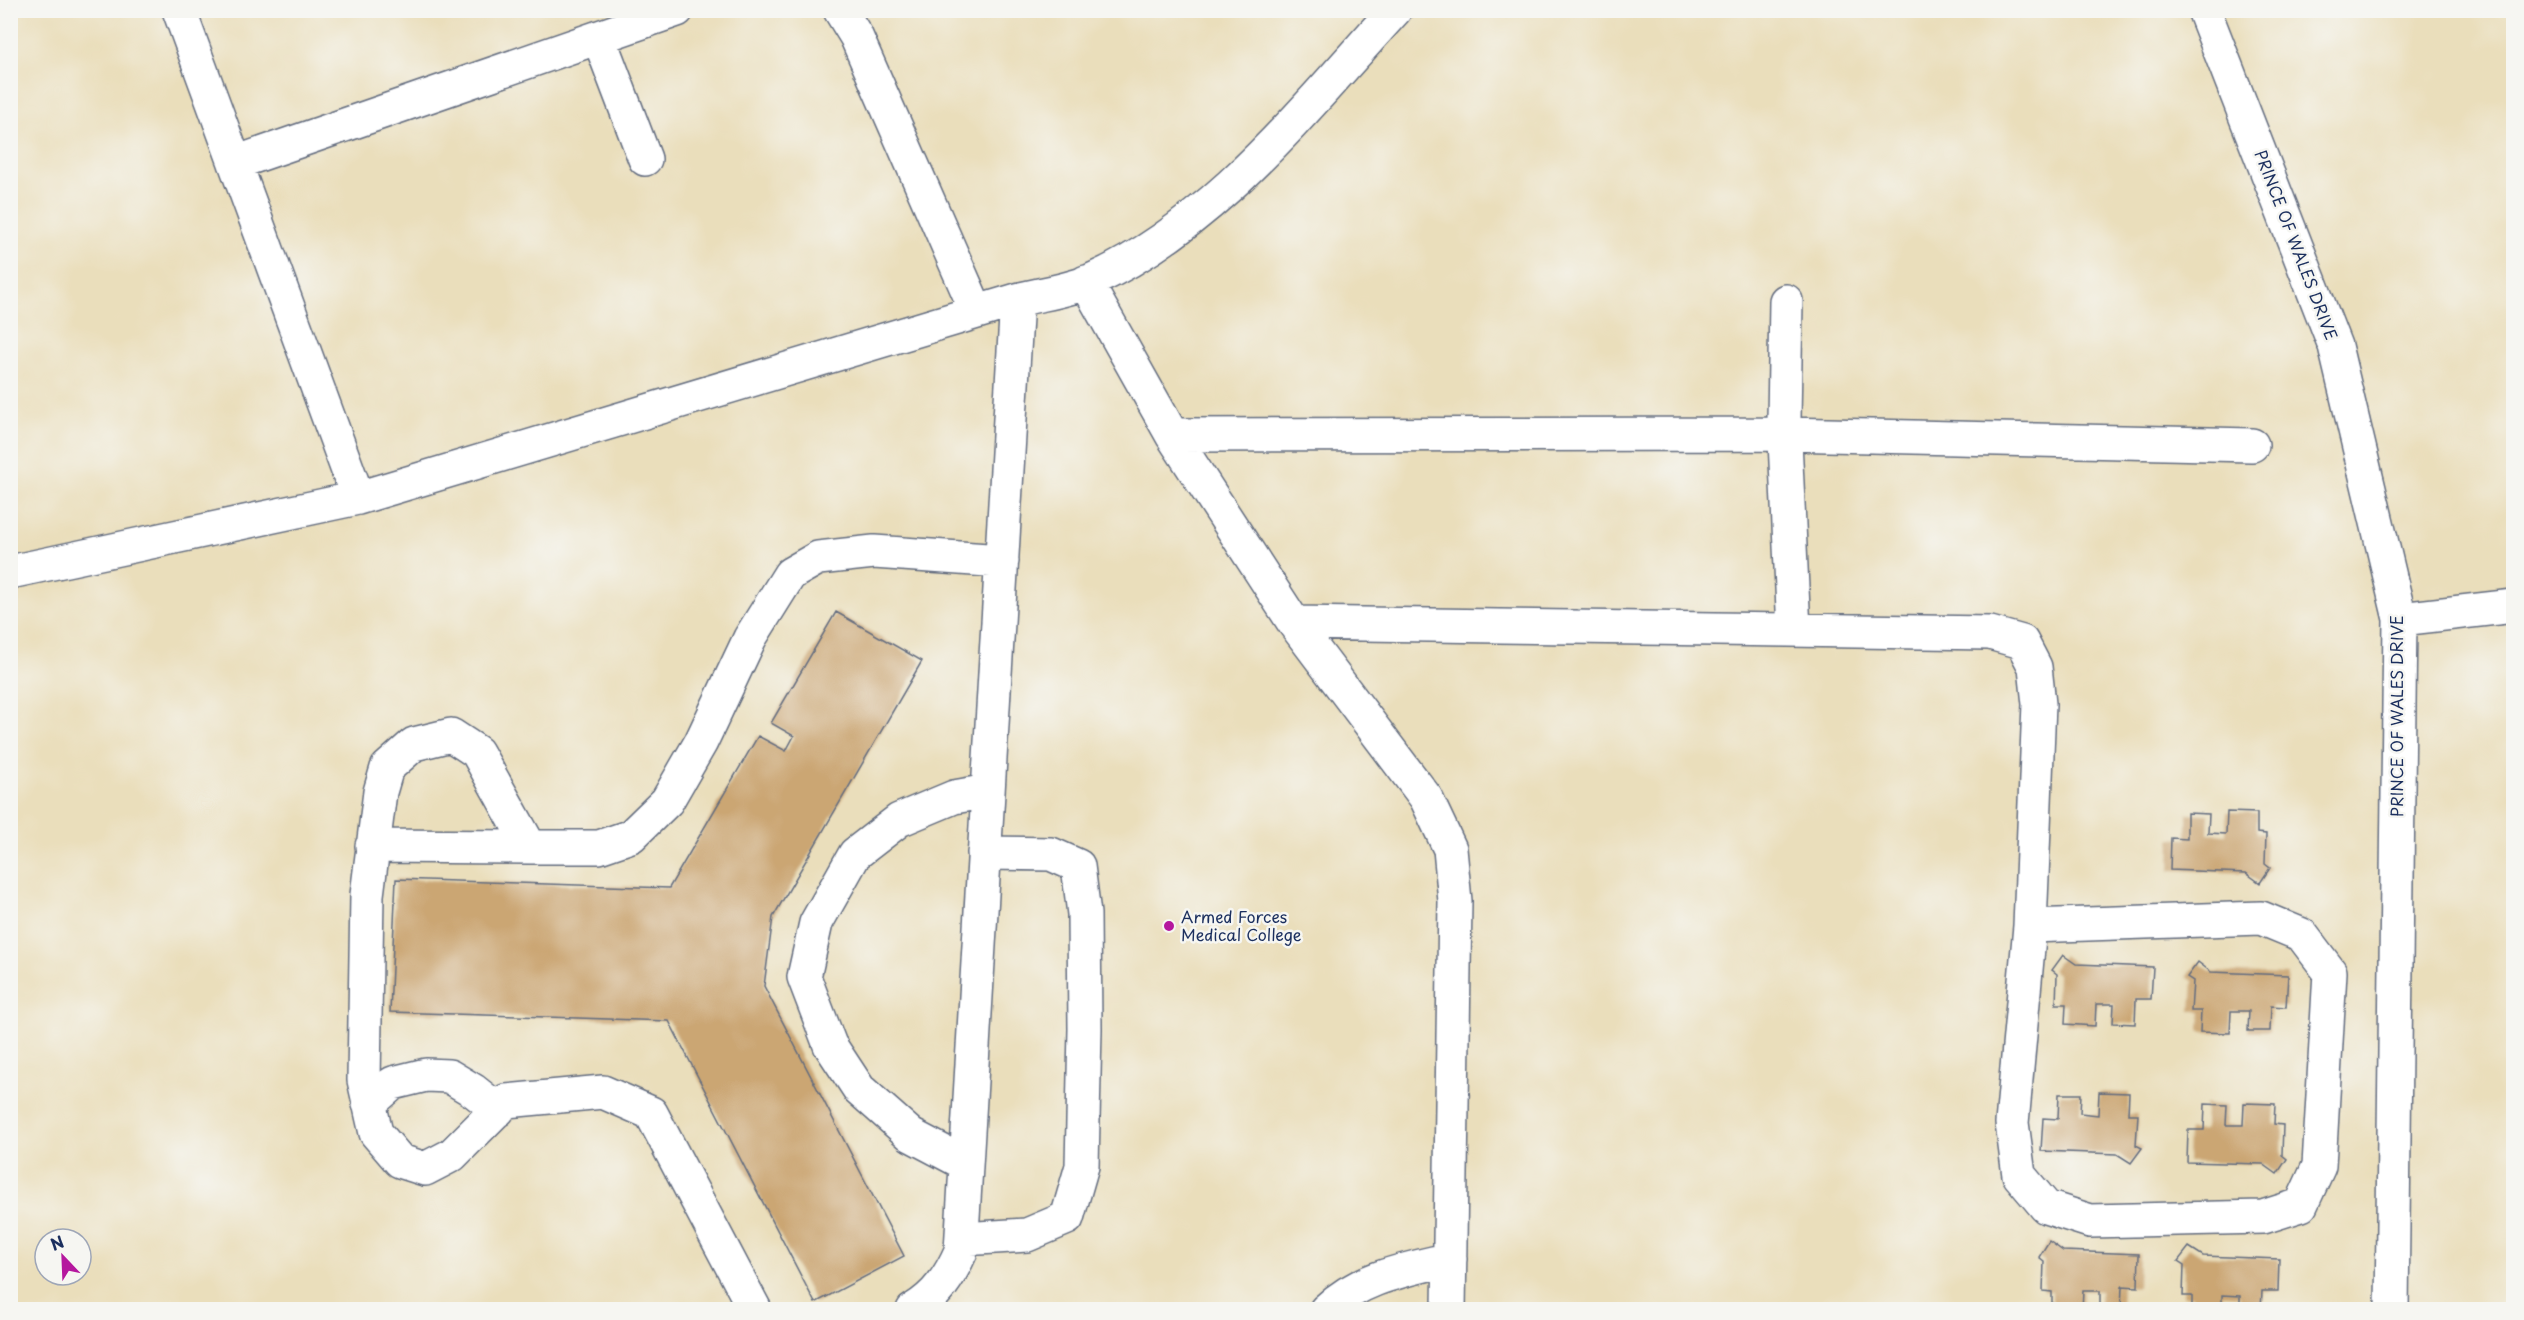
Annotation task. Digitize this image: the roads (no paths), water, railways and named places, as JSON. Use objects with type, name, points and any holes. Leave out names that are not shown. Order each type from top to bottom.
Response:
[{"type":"street","points":[[235,163],[677,10]]},
{"type":"street","points":[[840,10],[856,36],[977,312]]},
{"type":"street","points":[[10,572],[358,498],[1017,300],[1086,282],[1166,239],[1233,184],[1395,10]]},
{"type":"street","name":"PRINCE OF WALES DRIVE","points":[[2204,10],[2335,346],[2400,619],[2392,1310]]},
{"type":"street","points":[[186,12],[235,163],[358,498]]},
{"type":"street","points":[[599,38],[645,159]]},
{"type":"street","points":[[1086,282],[1172,435],[1294,623],[1426,798],[1450,849],[1455,901],[1449,1310]]},
{"type":"street","points":[[913,1310],[926,1302],[950,1276],[961,1251],[1017,300]]},
{"type":"street","points":[[1786,301],[1785,434],[1794,630]]},
{"type":"street","points":[[1172,435],[1785,434],[2252,445]]},
{"type":"street","points":[[372,846],[599,847],[631,836],[667,801],[701,742],[750,638],[790,574],[818,558],[874,552],[1002,561]]},
{"type":"street","points":[[2400,619],[2514,606]]},
{"type":"street","points":[[1294,623],[1990,633],[2022,642],[2035,667],[2039,704],[2030,926],[2012,1123],[2019,1175],[2046,1207],[2090,1221],[2263,1217],[2301,1205],[2319,1166],[2330,972],[2302,934],[2262,918],[2030,926]]},
{"type":"street","points":[[531,847],[477,752],[451,735],[414,744],[387,768],[372,846],[367,895],[363,1080],[376,1132],[400,1161],[425,1169],[452,1155],[506,1101],[603,1092],[651,1113],[755,1310]]},
{"type":"street","points":[[966,1164],[911,1135],[859,1089],[830,1045],[804,976],[816,923],[855,854],[899,820],[954,797],[988,791]]},
{"type":"street","points":[[962,1239],[1027,1234],[1067,1218],[1082,1166],[1085,1029],[1084,914],[1077,866],[1051,854],[984,853]]},
{"type":"street","points":[[369,1104],[393,1083],[426,1075],[449,1076],[474,1091],[498,1110]]},
{"type":"street","points":[[1326,1310],[1339,1297],[1374,1278],[1450,1259]]},
{"type":"place","name":"Armed Forces Medical College","points":[[1169,926]]}]
